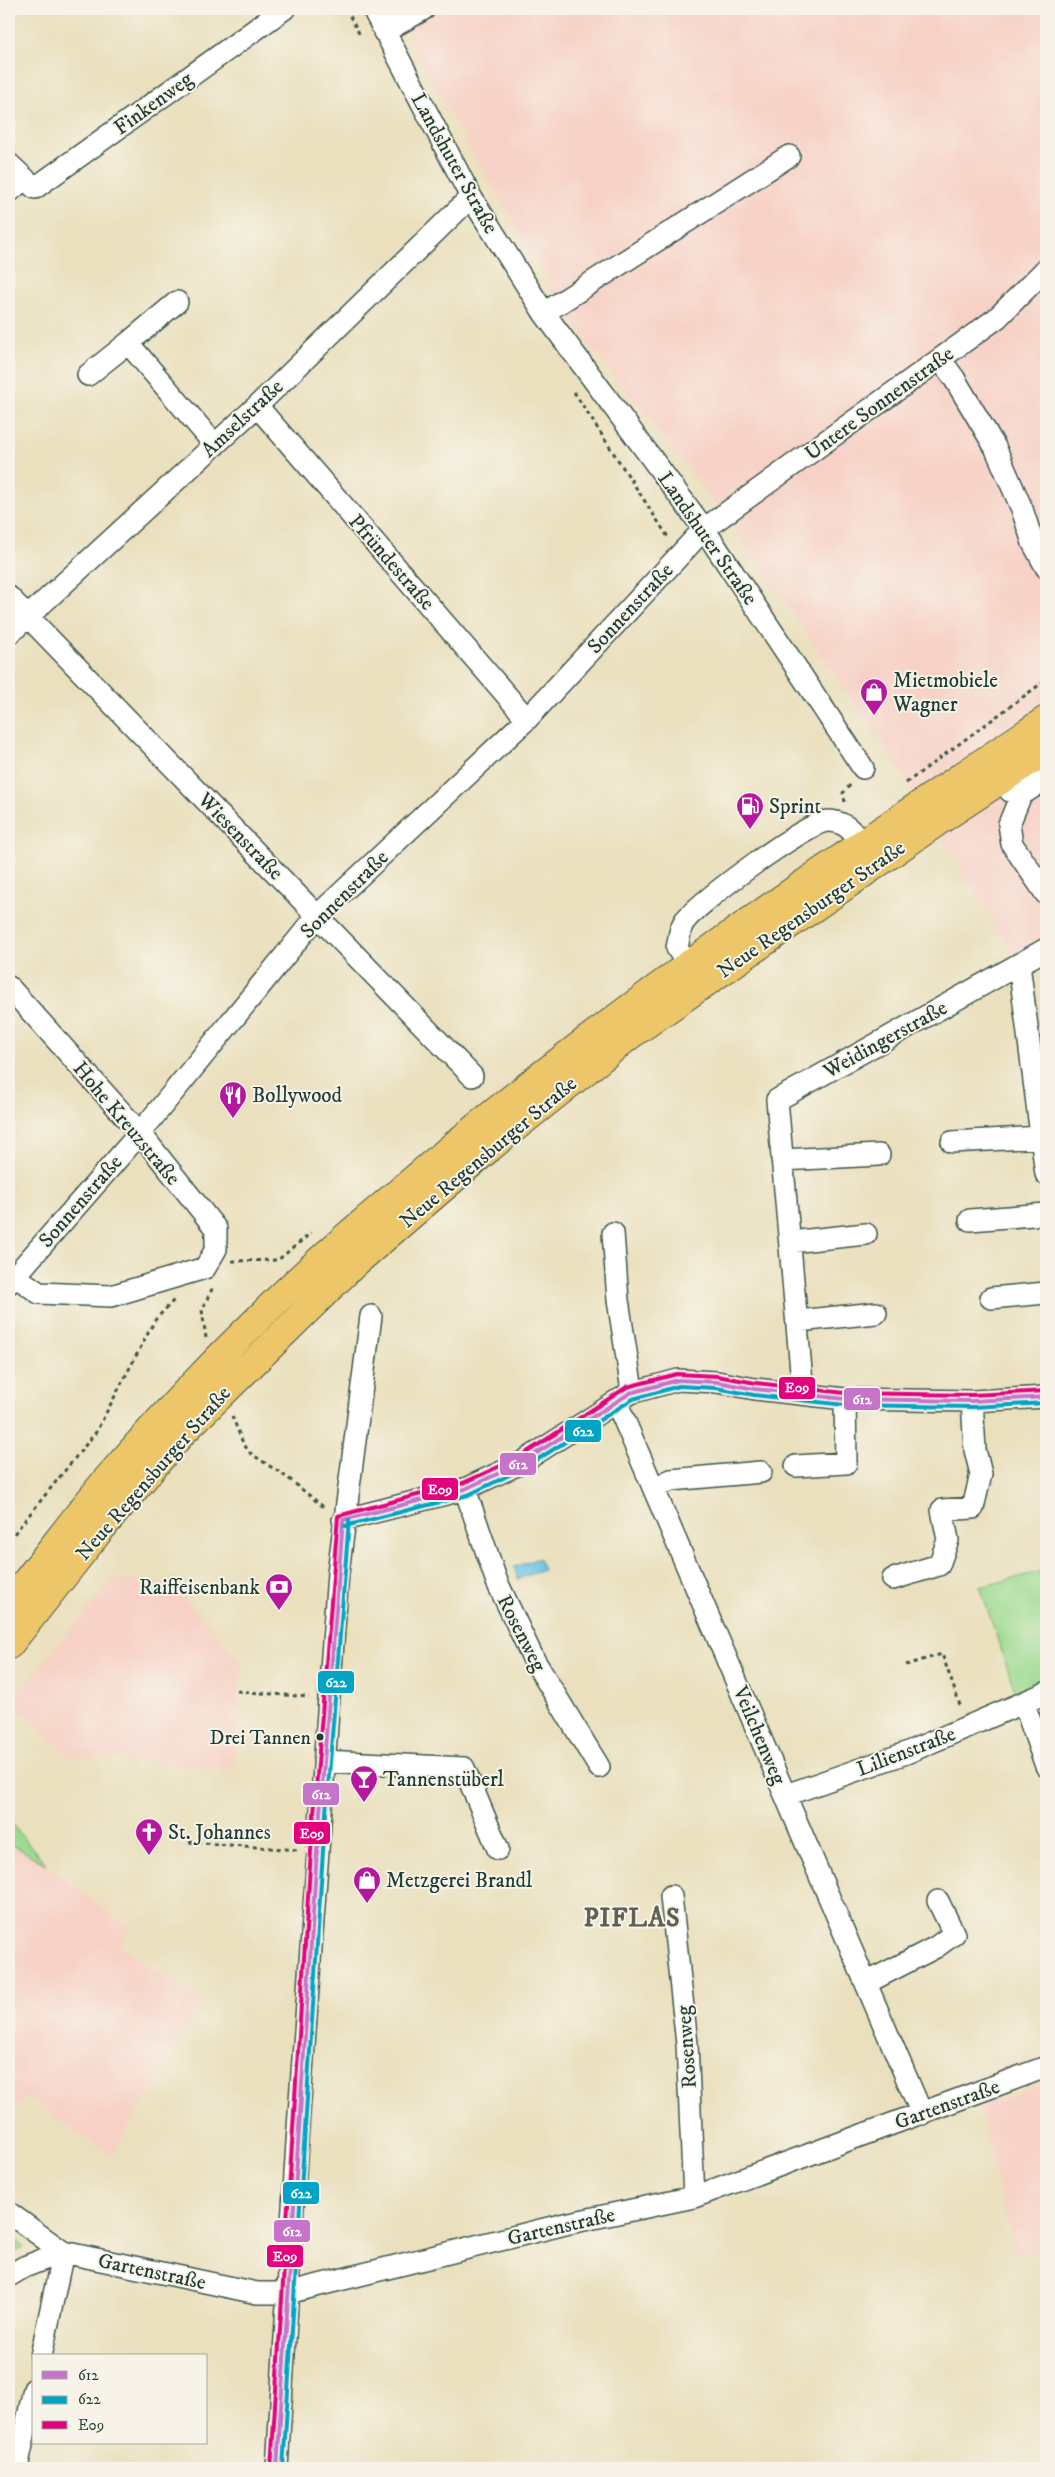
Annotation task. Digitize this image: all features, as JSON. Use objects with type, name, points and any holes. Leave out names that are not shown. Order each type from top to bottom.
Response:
[{"type":"highway","name":"Neue Regensburger Straße","points":[[9,1603],[108,1479],[202,1376],[277,1300],[345,1237],[479,1123],[855,834],[1046,720]]},
{"type":"highway","name":"Neue Regensburger Straße","points":[[9,1644],[100,1530],[182,1433],[354,1264],[488,1149],[629,1036],[918,835],[1046,750]]},
{"type":"street","name":"Finkenweg","points":[[9,164],[17,185],[35,188],[284,9]]},
{"type":"street","name":"Landshuter Straße","points":[[373,9],[471,197],[544,313],[704,528],[863,768]]},
{"type":"street","points":[[384,32],[424,9]]},
{"type":"street","points":[[544,313],[789,156]]},
{"type":"street","name":"Amselstraße","points":[[9,634],[257,406],[471,197]]},
{"type":"street","name":"Untere Sonnenstraße","points":[[704,528],[997,318],[1046,269]]},
{"type":"street","points":[[88,375],[177,302]]},
{"type":"street","points":[[128,343],[215,445]]},
{"type":"street","points":[[940,359],[954,378],[995,447],[1022,509],[1033,543],[1046,567]]},
{"type":"street","name":"Pfründestraße","points":[[257,406],[527,719]]},
{"type":"street","name":"Sonnenstraße","points":[[12,1280],[140,1133],[318,915],[527,719],[704,528]]},
{"type":"street","name":"Wiesenstraße","points":[[9,597],[26,617],[318,915],[472,1076]]},
{"type":"street","points":[[1046,779],[1022,795],[1009,824],[1012,844],[1046,894]]},
{"type":"street","points":[[993,786],[1022,795]]},
{"type":"street","points":[[687,964],[677,948],[683,923],[720,887],[805,831],[827,821],[855,834]]},
{"type":"street","name":"Weidingerstraße","points":[[803,1393],[777,1100],[1046,949]]},
{"type":"street","points":[[1019,964],[1046,1174]]},
{"type":"street","name":"Hohe Kreuzstraße","points":[[9,987],[140,1133],[216,1229],[216,1249],[209,1277]]},
{"type":"street","points":[[952,1142],[1042,1137]]},
{"type":"street","points":[[782,1160],[879,1155]]},
{"type":"street","points":[[970,1220],[1046,1214]]},
{"type":"street","points":[[613,1233],[618,1300],[631,1384],[623,1397]]},
{"type":"street","points":[[790,1242],[866,1234]]},
{"type":"street","points":[[12,1280],[39,1293],[111,1296],[209,1277]]},
{"type":"street","points":[[991,1298],[1046,1293]]},
{"type":"street","points":[[798,1321],[876,1313]]},
{"type":"street","points":[[277,2468],[317,1851],[343,1520],[371,1316]]},
{"type":"street","points":[[343,1520],[465,1490],[521,1463],[623,1397],[678,1380],[717,1382],[755,1389],[845,1399],[972,1401],[1046,1397]]},
{"type":"street","name":"Veilchenweg","points":[[623,1397],[654,1488],[922,2114]]},
{"type":"street","points":[[796,1466],[846,1463],[845,1399]]},
{"type":"street","points":[[893,1579],[939,1565],[948,1540],[942,1510],[973,1508],[981,1474],[976,1450],[972,1401]]},
{"type":"street","points":[[654,1488],[671,1480],[760,1472]]},
{"type":"street","name":"Rosenweg","points":[[465,1490],[497,1582],[534,1660],[599,1767]]},
{"type":"street","name":"Lilienstraße","points":[[786,1796],[906,1753],[1046,1693]]},
{"type":"street","points":[[1024,1704],[1046,1766]]},
{"type":"street","points":[[324,1761],[464,1768],[498,1849]]},
{"type":"street","name":"Rosenweg","points":[[671,1896],[687,2044],[694,2197]]},
{"type":"street","points":[[866,1984],[936,1947],[954,1934],[938,1901]]},
{"type":"street","name":"Gartenstraße","points":[[11,2217],[62,2252],[257,2293],[287,2293],[564,2224],[694,2197],[1046,2067]]},
{"type":"street","points":[[9,2276],[24,2267],[62,2252]]},
{"type":"street","points":[[41,2354],[62,2252]]},
{"type":"street","points":[[17,2468],[32,2398]]},
{"type":"path","points":[[855,834],[844,793],[863,768]]},
{"type":"path","points":[[206,1340],[202,1310],[209,1277]]},
{"type":"path","points":[[9,1540],[96,1432],[155,1320],[180,1294]]},
{"type":"path","points":[[229,1408],[236,1430],[250,1453],[288,1478],[313,1500],[343,1520]]},
{"type":"path","points":[[906,1665],[942,1654],[967,1728]]},
{"type":"path","points":[[237,1691],[329,1699]]},
{"type":"path","points":[[188,1842],[317,1851]]},
{"type":"shaded area","points":[[396,9],[1046,9],[1046,938],[1014,955],[893,760],[734,529],[568,316],[425,71]]},
{"type":"shaded area","name":"St. Johannes","points":[[113,1579],[170,1584],[242,1661],[234,1768],[68,1756],[12,1700]]},
{"type":"shaded area","points":[[9,1821],[47,1865],[129,1928],[119,1946],[202,2000],[112,2157],[26,2096],[9,2119]]},
{"type":"shaded area","points":[[1046,2082],[1046,2250],[1015,2255],[979,2107]]},
{"type":"green space","points":[[1046,1570],[1046,1677],[1015,1691],[980,1587]]},
{"type":"green space","points":[[9,1821],[47,1865],[9,1843]]},
{"type":"green space","points":[[9,2234],[24,2247],[9,2256]]},
{"type":"water","points":[[539,1558],[543,1570],[518,1579],[514,1567]]},
{"type":"transit line","name":"E09","points":[[271,2468],[311,1851],[338,1516],[463,1483],[518,1458],[627,1387],[677,1374],[717,1376],[756,1383],[845,1393],[972,1395],[1046,1391]]},
{"type":"transit line","name":"612","points":[[343,1520],[465,1489],[521,1463],[630,1393],[678,1380],[717,1382],[755,1389],[845,1399],[972,1401],[1046,1397]]},
{"type":"transit line","name":"622","points":[[345,1526],[468,1495],[524,1468],[633,1399],[679,1386],[716,1388],[754,1395],[845,1405],[972,1407],[1046,1403]]},
{"type":"transit line","name":"612","points":[[277,2468],[317,1851],[343,1520]]},
{"type":"transit line","name":"622","points":[[283,2468],[323,1851],[349,1520]]},
{"type":"place","name":"Mietmobiele Wagner","points":[[874,716]]},
{"type":"place","name":"Sprint","points":[[750,830]]},
{"type":"place","name":"Bollywood","points":[[233,1119]]},
{"type":"place","name":"Raiffeisenbank","points":[[279,1611]]},
{"type":"place","name":"Drei Tannen","points":[[320,1737]]},
{"type":"place","name":"Tannenstüberl","points":[[364,1803]]},
{"type":"place","name":"St. Johannes","points":[[149,1856]]},
{"type":"place","name":"Metzgerei Brandl","points":[[367,1904]]},
{"type":"district","name":"PIFLAS","points":[[632,1917]]}]
